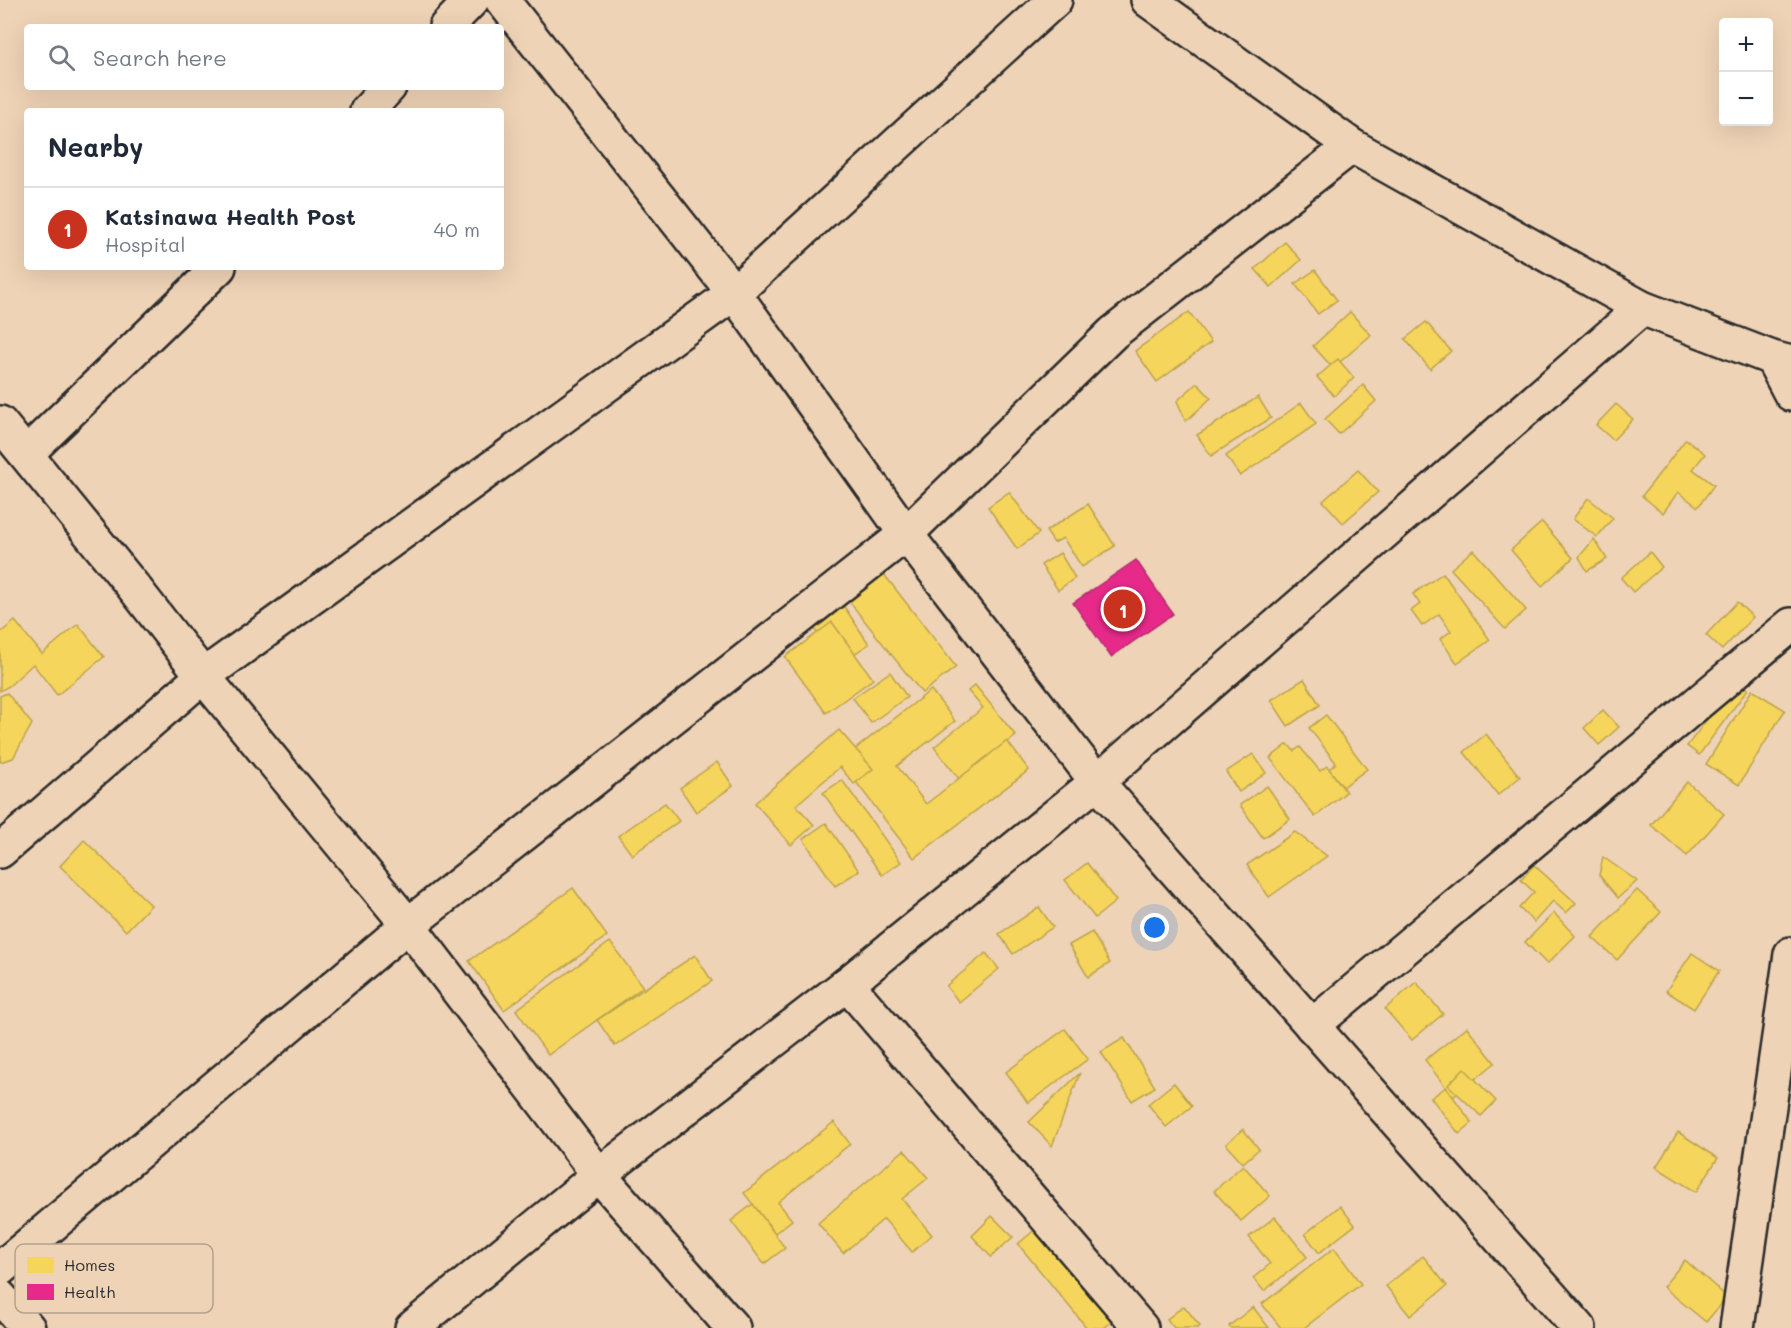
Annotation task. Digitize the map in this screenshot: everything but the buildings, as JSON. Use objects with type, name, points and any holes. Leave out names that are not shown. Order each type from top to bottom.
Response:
[{"type":"street","points":[[449,24],[472,0]]},
{"type":"street","points":[[502,0],[734,292],[906,534],[1097,782],[1579,1328]]},
{"type":"street","points":[[0,851],[203,676],[734,292],[1055,0]]},
{"type":"street","points":[[1148,0],[1352,147],[1642,308],[1781,361],[1791,394]]},
{"type":"street","points":[[370,108],[386,90]]},
{"type":"street","points":[[30,1244],[408,925],[906,534],[1113,333],[1352,147]]},
{"type":"street","points":[[26,454],[216,270]]},
{"type":"street","points":[[412,1328],[599,1176],[847,984],[1097,782],[1642,308]]},
{"type":"street","points":[[0,423],[203,676],[408,925],[599,1176],[733,1328]]},
{"type":"street","points":[[1312,1026],[1791,625]]},
{"type":"street","points":[[1737,1328],[1791,954]]},
{"type":"street","points":[[847,984],[1142,1328]]},
{"type":"street","points":[[0,1269],[15,1256]]},
{"type":"street","points":[[0,1297],[28,1328]]},
{"type":"place","name":"Katsinawa Health Post","points":[[1123,609]]}]
